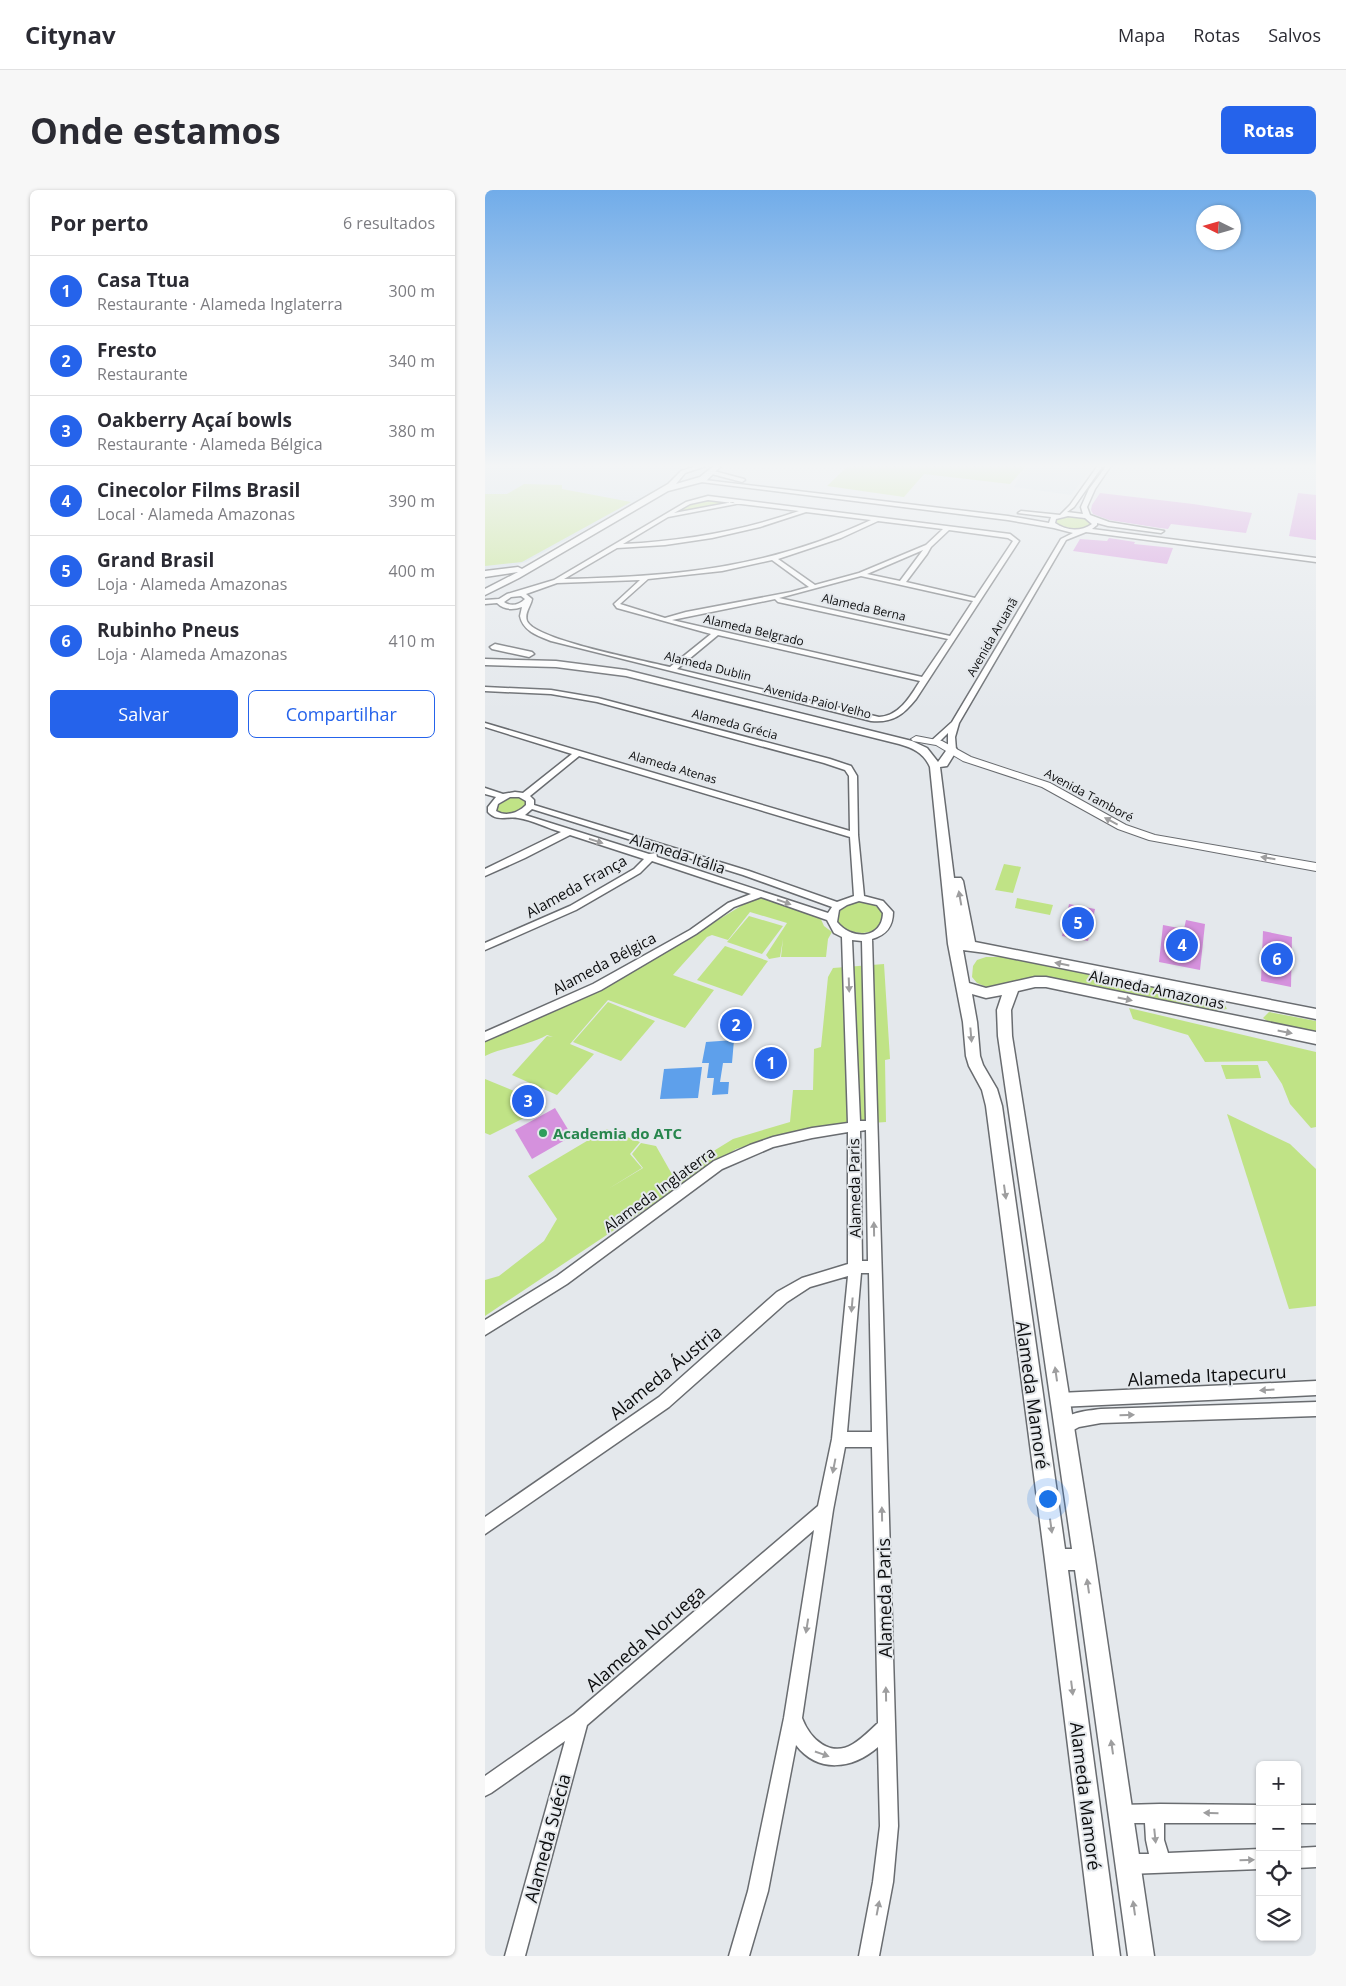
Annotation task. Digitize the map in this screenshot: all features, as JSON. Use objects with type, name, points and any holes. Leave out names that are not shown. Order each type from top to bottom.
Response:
[{"type":"main road","points":[[488,585],[516,576],[567,546]]},
{"type":"main road","points":[[488,585],[513,571],[534,565]]},
{"type":"main road","name":"Avenida Paiol Velho","points":[[485,660],[495,653],[490,645]]},
{"type":"main road","name":"Avenida Paiol Velho","points":[[490,645],[521,653],[631,667],[916,738],[934,750],[943,764]]},
{"type":"main road","name":"Avenida Paiol Velho","points":[[485,660],[556,664],[626,673],[903,742],[921,749],[933,760],[935,767],[962,945]]},
{"type":"main road","points":[[951,750],[943,764],[962,945]]},
{"type":"main road","name":"Alameda Amazonas","points":[[962,945],[1316,1014]]},
{"type":"main road","name":"Alameda Mamoré","points":[[962,945],[960,966],[973,1056],[976,1066],[989,1089],[994,1106],[1056,1560],[1107,1956]]},
{"type":"main road","points":[[960,966],[974,955],[1001,952]]},
{"type":"main road","name":"Alameda Amazonas","points":[[964,987],[986,993],[1035,982],[1046,982],[1316,1038]]},
{"type":"main road","name":"Alameda Mamoré","points":[[1013,987],[1005,998],[1003,1006],[1004,1027],[1084,1559],[1141,1956]]},
{"type":"main road","points":[[1221,1019],[1229,1015],[1233,1010],[1234,1004],[1231,998]]},
{"type":"main road","points":[[1251,1026],[1250,1014],[1258,1003]]},
{"type":"main road","points":[[1001,1163],[1024,1161]]},
{"type":"main road","points":[[1056,1560],[1084,1559]]},
{"type":"street","points":[[485,602],[500,601],[505,597],[556,581],[613,546]]},
{"type":"street","points":[[556,581],[645,580],[724,569],[773,559],[813,546]]},
{"type":"street","points":[[666,620],[687,614],[772,599],[815,588],[861,574],[927,546]]},
{"type":"street","points":[[901,584],[925,553],[928,546]]},
{"type":"street","points":[[924,680],[1013,546]]},
{"type":"street","name":"Avenida Aruanã","points":[[951,750],[951,737],[955,722],[1059,546]]},
{"type":"street","points":[[1211,546],[1316,560]]},
{"type":"street","points":[[1297,550],[1316,553]]},
{"type":"street","points":[[773,559],[815,588]]},
{"type":"street","points":[[861,574],[977,600]]},
{"type":"street","name":"Alameda Belgrado","points":[[645,580],[617,604],[623,609],[716,633],[924,680]]},
{"type":"street","points":[[509,607],[519,606],[529,600],[544,586]]},
{"type":"street","points":[[518,594],[527,596],[529,600]]},
{"type":"street","name":"Alameda Berna","points":[[772,599],[952,638]]},
{"type":"street","points":[[500,601],[503,606],[524,612],[529,600]]},
{"type":"street","name":"Alameda Dublin","points":[[524,612],[525,622],[529,626],[539,634],[553,640],[871,719],[890,719],[900,713],[924,680]]},
{"type":"street","points":[[672,669],[716,633]]},
{"type":"street","name":"Alameda Grécia","points":[[485,689],[551,692],[598,700],[842,765],[852,772],[855,781],[854,835],[859,898]]},
{"type":"street","points":[[935,741],[955,722]]},
{"type":"street","name":"Alameda Atenas","points":[[485,725],[854,835]]},
{"type":"street","name":"Avenida Tamboré","points":[[916,738],[935,741],[967,759],[1046,785],[1122,827],[1153,838],[1316,867]]},
{"type":"street","points":[[525,796],[579,752]]},
{"type":"street","points":[[485,791],[503,797]]},
{"type":"street","points":[[488,807],[503,797],[515,794],[525,796],[530,800],[530,806],[517,815]]},
{"type":"street","name":"Alameda Itália","points":[[530,806],[746,873],[838,906]]},
{"type":"street","name":"Alameda Itália","points":[[488,807],[497,816],[517,815],[831,918]]},
{"type":"street","points":[[485,873],[568,832]]},
{"type":"street","name":"Alameda França","points":[[485,947],[573,908],[637,871],[661,846]]},
{"type":"street","points":[[731,905],[736,886],[746,873]]},
{"type":"street","name":"Alameda Bélgica","points":[[485,1037],[597,987],[693,932],[731,905],[759,894]]},
{"type":"street","points":[[859,898],[880,903],[888,912],[888,922],[880,932],[867,937],[847,936],[837,931],[831,918],[838,906],[844,902],[859,898]]},
{"type":"street","name":"Alameda Paris","points":[[739,1956],[758,1891],[793,1718],[825,1510],[839,1439],[855,1268],[847,936]]},
{"type":"street","name":"Alameda Paris","points":[[867,937],[889,1826],[883,1882],[869,1956]]},
{"type":"street","name":"Alameda Inglaterra","points":[[485,1328],[563,1280],[729,1158],[752,1148],[799,1135],[872,1125]]},
{"type":"street","name":"Alameda Áustria","points":[[485,1526],[664,1402],[783,1297],[807,1282],[855,1268],[875,1266]]},
{"type":"street","name":"Alameda Itapecuru","points":[[1059,1400],[1316,1388]]},
{"type":"street","points":[[1100,1399],[1101,1416]]},
{"type":"street","points":[[1064,1428],[1077,1420],[1101,1416],[1316,1409]]},
{"type":"street","points":[[839,1439],[880,1440]]},
{"type":"street","name":"Alameda Noruega","points":[[485,1787],[580,1720],[825,1510]]},
{"type":"street","points":[[793,1718],[805,1743],[815,1753],[845,1758],[861,1750],[887,1727]]},
{"type":"street","name":"Alameda Suécia","points":[[515,1956],[580,1720]]},
{"type":"street","points":[[1159,1813],[1154,1818],[1155,1840],[1161,1862]]},
{"type":"street","points":[[1121,1814],[1256,1814]]},
{"type":"street","points":[[1301,1814],[1316,1814]]},
{"type":"street","points":[[1301,1858],[1316,1858]]},
{"type":"street","points":[[1128,1864],[1256,1859]]},
{"type":"shaded area","points":[[485,546],[555,546],[526,562],[498,570],[485,569]]},
{"type":"green space","points":[[485,546],[550,546],[522,562],[485,566]]},
{"type":"green space","points":[[511,797],[520,797],[525,801],[525,806],[519,811],[512,813],[497,811],[496,808],[499,803]]},
{"type":"green space","points":[[1004,864],[1021,867],[1013,893],[995,890]]},
{"type":"green space","points":[[754,898],[763,898],[820,917],[824,926],[832,932],[828,939],[826,957],[781,957],[783,939],[780,957],[769,959],[766,955],[787,923],[750,912],[728,940],[712,935],[707,937],[673,975],[714,990],[685,1028],[608,1000],[570,1044],[594,1054],[557,1095],[512,1075],[547,1036],[553,1037],[547,1035],[532,1042],[485,1056],[485,1040],[591,993],[677,945]]},
{"type":"green space","points":[[1017,898],[1053,905],[1050,915],[1015,908]]},
{"type":"green space","points":[[859,902],[873,905],[881,911],[883,917],[881,924],[875,930],[865,933],[853,932],[839,925],[839,912],[845,906]]},
{"type":"green space","points":[[749,916],[783,926],[762,954],[727,942]]},
{"type":"green space","points":[[725,946],[768,961],[742,996],[697,980]]},
{"type":"green space","points":[[986,957],[1010,957],[1223,1002],[1227,1009],[1213,1011],[1036,977],[989,988],[977,983],[972,977],[973,966],[977,960]]},
{"type":"green space","points":[[884,964],[890,1059],[885,1060],[886,1122],[814,1127],[736,1149],[485,1316],[485,1280],[499,1276],[544,1241],[557,1219],[528,1176],[607,1129],[640,1142],[630,1154],[642,1168],[608,1189],[643,1168],[632,1154],[641,1143],[656,1146],[673,1176],[733,1139],[790,1122],[793,1090],[813,1090],[814,1049],[821,1047],[828,977],[833,968]]},
{"type":"green space","points":[[608,1002],[655,1021],[621,1061],[573,1042]]},
{"type":"green space","points":[[1129,1008],[1316,1052],[1316,1127],[1311,1128],[1290,1104],[1282,1084],[1267,1061],[1205,1062],[1188,1035],[1133,1019]]},
{"type":"green space","points":[[1269,1012],[1316,1021],[1316,1034],[1272,1025],[1263,1018]]},
{"type":"green space","points":[[1221,1065],[1258,1065],[1261,1078],[1226,1079]]},
{"type":"green space","points":[[485,1079],[524,1095],[519,1102],[529,1107],[537,1101],[546,1107],[490,1135],[485,1133]]},
{"type":"green space","points":[[1227,1114],[1290,1144],[1316,1169],[1316,1306],[1289,1309]]},
{"type":"water","points":[[734,1040],[732,1063],[723,1063],[720,1082],[729,1082],[728,1094],[712,1095],[714,1078],[707,1078],[709,1063],[702,1063],[706,1042]]},
{"type":"water","points":[[702,1067],[698,1098],[660,1099],[664,1069]]},
{"type":"building","points":[[1076,546],[1173,548],[1167,564],[1073,551]]},
{"type":"building","points":[[1069,904],[1095,909],[1088,941],[1062,936]]},
{"type":"building","points":[[1186,920],[1205,924],[1200,970],[1159,962],[1163,925],[1184,929]]},
{"type":"building","points":[[1263,931],[1292,937],[1291,987],[1261,981]]},
{"type":"building","name":"Academia do ATC","points":[[555,1108],[572,1136],[532,1159],[515,1130]]},
{"type":"place","name":"Grand Brasil","points":[[1078,923]]},
{"type":"place","name":"Cinecolor Films Brasil","points":[[1182,945]]},
{"type":"place","name":"Rubinho Pneus","points":[[1277,959]]},
{"type":"place","name":"Fresto","points":[[736,1025]]},
{"type":"place","name":"Casa Ttua","points":[[771,1063]]},
{"type":"place","name":"Oakberry Açaí bowls","points":[[528,1101]]},
{"type":"place","name":"Academia do ATC","points":[[543,1133]]}]
